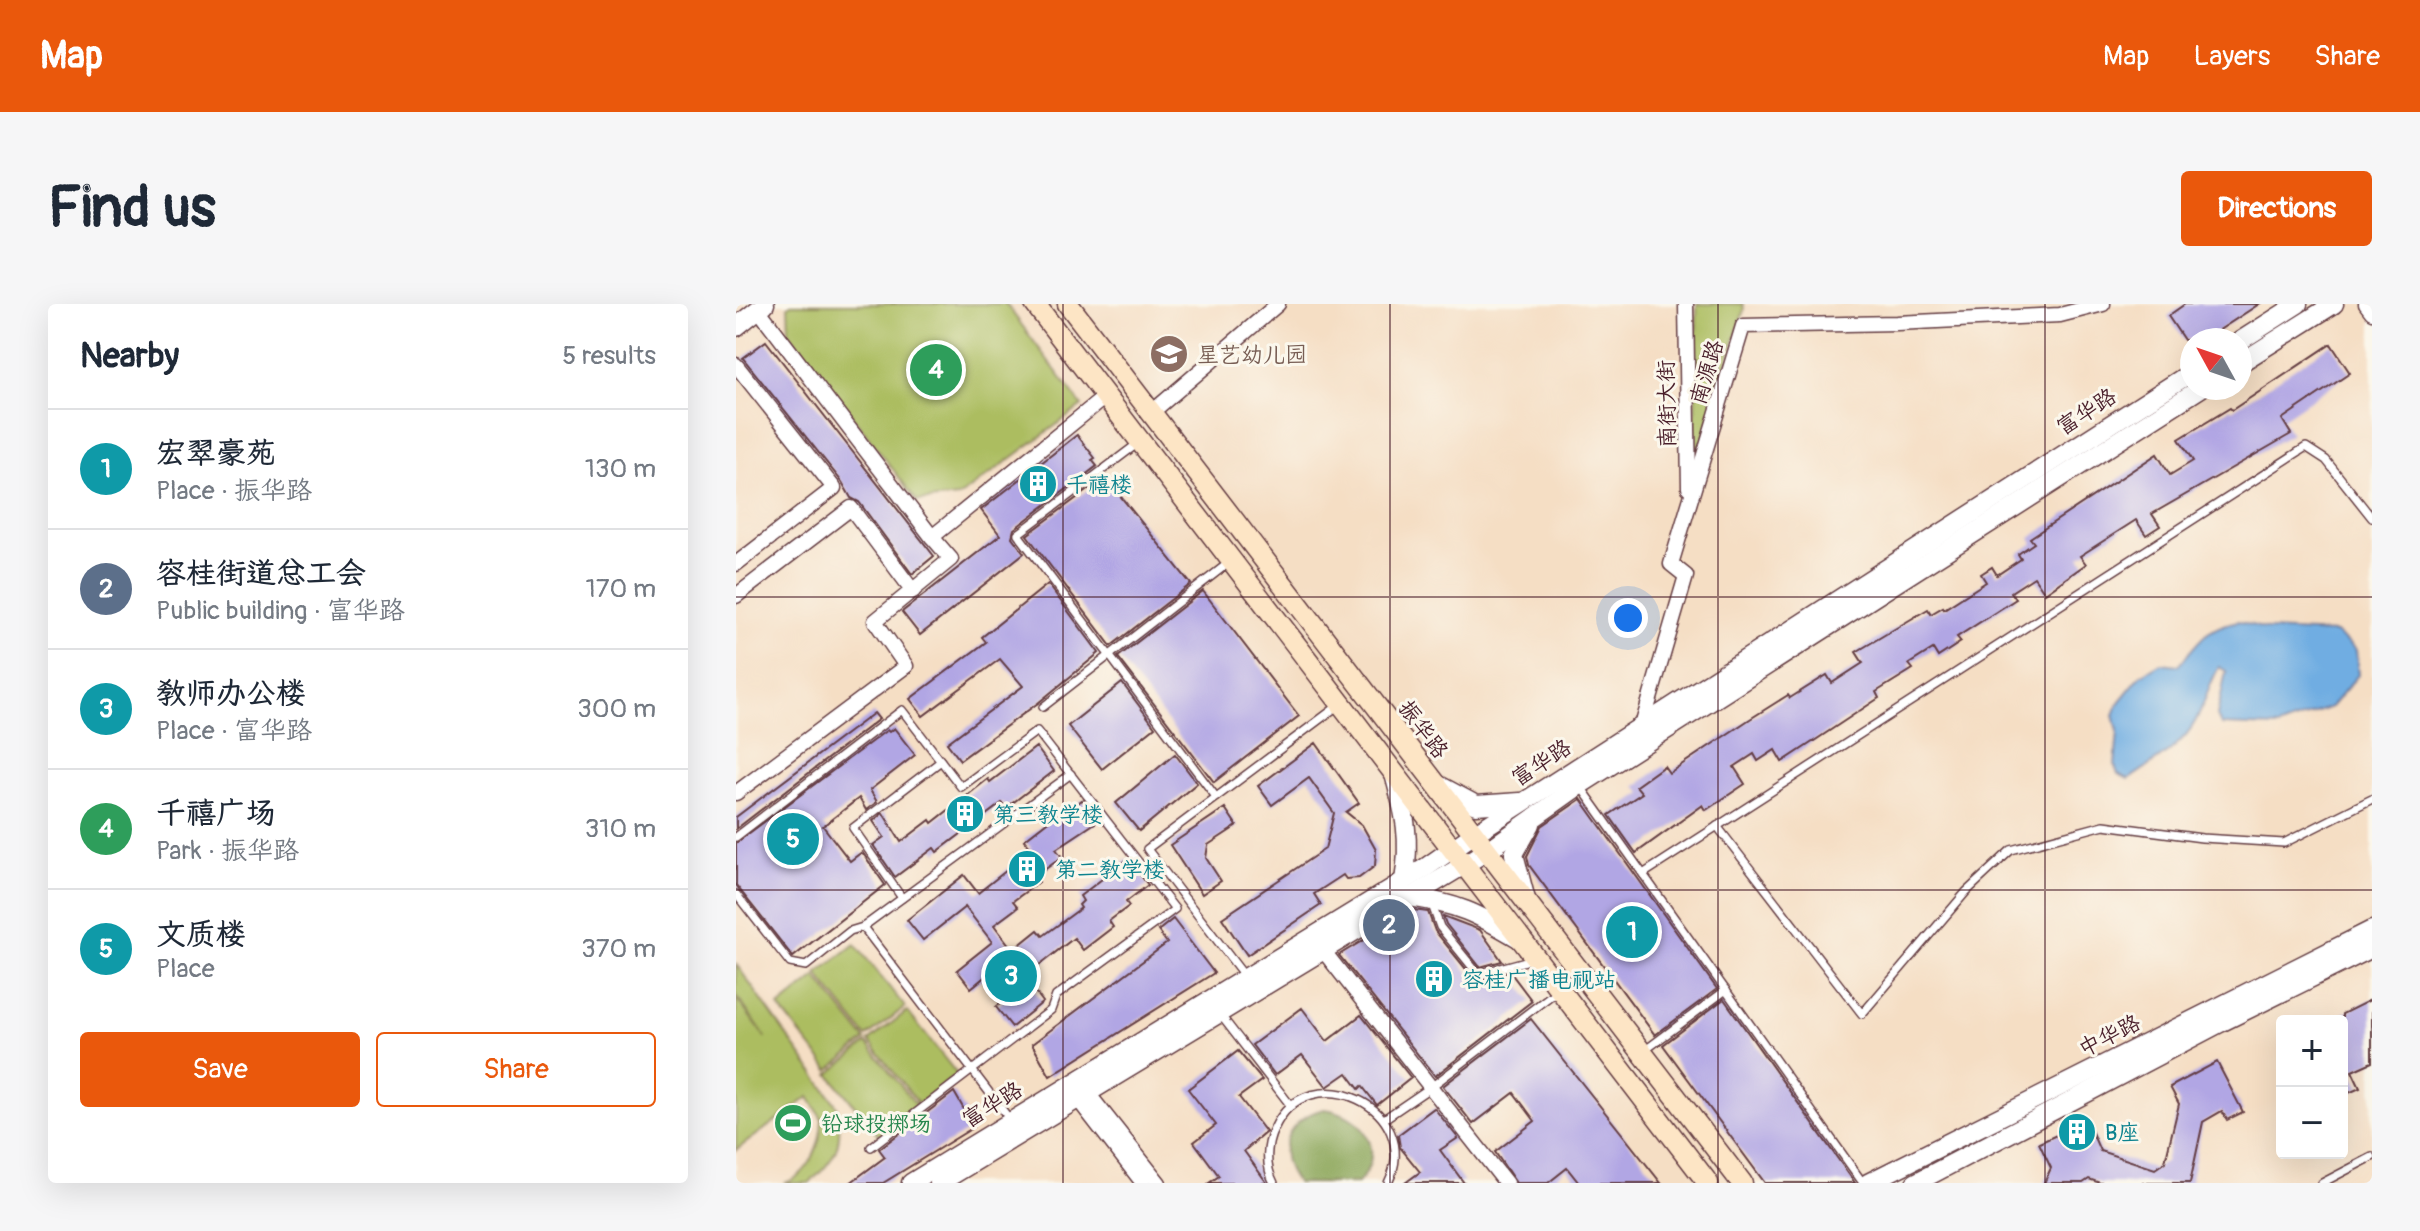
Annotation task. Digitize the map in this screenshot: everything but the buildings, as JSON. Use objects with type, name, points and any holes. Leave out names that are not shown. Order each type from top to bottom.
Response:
[{"type":"main road","points":[[1035,304],[1708,1183]]},
{"type":"main road","name":"振华路","points":[[1068,304],[1742,1183]]},
{"type":"street","points":[[1151,413],[1278,304]]},
{"type":"street","name":"南街大街","points":[[1686,304],[1689,504]]},
{"type":"street","name":"南源路","points":[[1642,726],[1686,576],[1671,564],[1743,326],[2060,315],[2103,304]]},
{"type":"street","points":[[2252,333],[2298,304]]},
{"type":"street","points":[[2252,355],[2334,304]]},
{"type":"street","points":[[2366,304],[2372,312]]},
{"type":"street","points":[[736,327],[762,307],[951,559],[875,621],[906,666],[738,786]]},
{"type":"street","points":[[736,365],[913,591]]},
{"type":"street","name":"富华路","points":[[911,1183],[1246,978],[1458,857],[1487,851],[1529,810],[1642,726],[2180,380]]},
{"type":"street","points":[[932,537],[1106,396]]},
{"type":"street","name":"富华路","points":[[1458,857],[1474,834],[1580,785],[2182,400]]},
{"type":"street","points":[[736,564],[834,488]]},
{"type":"street","points":[[736,596],[851,508]]},
{"type":"street","points":[[1393,771],[1404,813],[1409,851],[1406,889],[1430,900],[1477,914],[1522,940]]},
{"type":"street","points":[[1435,783],[1476,805],[1529,810],[1514,854],[1527,903]]},
{"type":"street","name":"富华路","points":[[941,1182],[1322,949],[1406,889]]},
{"type":"street","name":"中华路","points":[[1866,1183],[2372,930]]},
{"type":"street","name":"中华路","points":[[1915,1183],[2220,1023],[2372,948]]},
{"type":"street","points":[[1322,949],[1506,1183]]},
{"type":"street","points":[[1082,1095],[1143,1183]]},
{"type":"street","points":[[1082,1095],[1159,1183]]},
{"type":"lane","points":[[1140,441],[1018,534],[1216,797]]},
{"type":"lane","points":[[1643,874],[2306,447],[2326,460],[2372,518]]},
{"type":"lane","points":[[1043,707],[1232,560]]},
{"type":"lane","points":[[1246,978],[1147,849],[1341,703]]},
{"type":"lane","points":[[736,837],[902,710],[961,787],[1037,731],[1175,909],[1056,996],[1051,1010],[871,1147]]},
{"type":"lane","points":[[902,898],[853,828],[941,761]]},
{"type":"lane","points":[[736,894],[790,963],[806,966],[850,931],[863,927],[1071,774]]},
{"type":"lane","points":[[1580,785],[1866,1183]]},
{"type":"lane","points":[[1717,826],[1862,1014],[1966,892],[2011,850],[2104,825],[2202,838],[2284,843],[2372,799]]},
{"type":"lane","points":[[1430,900],[1440,927],[1478,974],[1536,958]]},
{"type":"lane","points":[[863,927],[1011,1121]]},
{"type":"lane","points":[[1384,1119],[1559,989]]},
{"type":"lane","points":[[1642,1053],[1726,990]]},
{"type":"lane","points":[[1219,1012],[1291,1106]]},
{"type":"lane","points":[[1274,1183],[1267,1157],[1270,1138],[1278,1120],[1291,1106],[1309,1096],[1329,1092],[1350,1095],[1369,1104],[1384,1119],[1392,1136],[1395,1156],[1388,1183]]},
{"type":"lane","points":[[2322,1183],[2372,1157]]},
{"type":"green space","points":[[1006,304],[1082,406],[959,497],[917,501],[789,333],[788,306]]},
{"type":"green space","points":[[1697,304],[1743,304],[1744,310],[1694,467]]},
{"type":"green space","points":[[855,944],[905,1007],[867,1037],[817,974]]},
{"type":"green space","points":[[736,964],[837,1106],[840,1130],[836,1149],[826,1166],[809,1183],[784,1183],[808,1166],[817,1148],[822,1119],[809,1097],[736,1150],[736,998],[766,1038],[736,995]]},
{"type":"green space","points":[[816,977],[866,1040],[829,1070],[779,1007]]},
{"type":"green space","points":[[907,1011],[957,1074],[919,1104],[869,1041]]},
{"type":"green space","points":[[867,1043],[917,1106],[879,1136],[829,1074]]},
{"type":"green space","points":[[1324,1109],[1350,1118],[1367,1136],[1371,1158],[1367,1171],[1358,1183],[1297,1183],[1289,1171],[1285,1159],[1287,1137],[1301,1120]]},
{"type":"water","points":[[2238,621],[2268,630],[2335,633],[2356,650],[2358,675],[2331,707],[2278,727],[2221,725],[2217,716],[2226,671],[2219,667],[2196,720],[2183,738],[2129,779],[2118,774],[2115,766],[2118,731],[2114,715],[2119,702],[2141,675],[2161,663],[2179,665],[2210,631]]},
{"type":"place","name":"星艺幼儿园","points":[[1169,354]]},
{"type":"place","name":"千禧广场","points":[[936,370]]},
{"type":"place","name":"千禧楼","points":[[1038,484]]},
{"type":"place","name":"第三教学楼","points":[[965,814]]},
{"type":"place","name":"文质楼","points":[[793,839]]},
{"type":"place","name":"第二教学楼","points":[[1027,869]]},
{"type":"place","name":"容桂街道总工会","points":[[1389,925]]},
{"type":"place","name":"宏翠豪苑","points":[[1632,932]]},
{"type":"place","name":"教师办公楼","points":[[1011,976]]},
{"type":"place","name":"容桂广播电视站","points":[[1434,979]]},
{"type":"place","name":"铅球投掷场","points":[[793,1123]]},
{"type":"place","name":"B座","points":[[2077,1132]]}]
